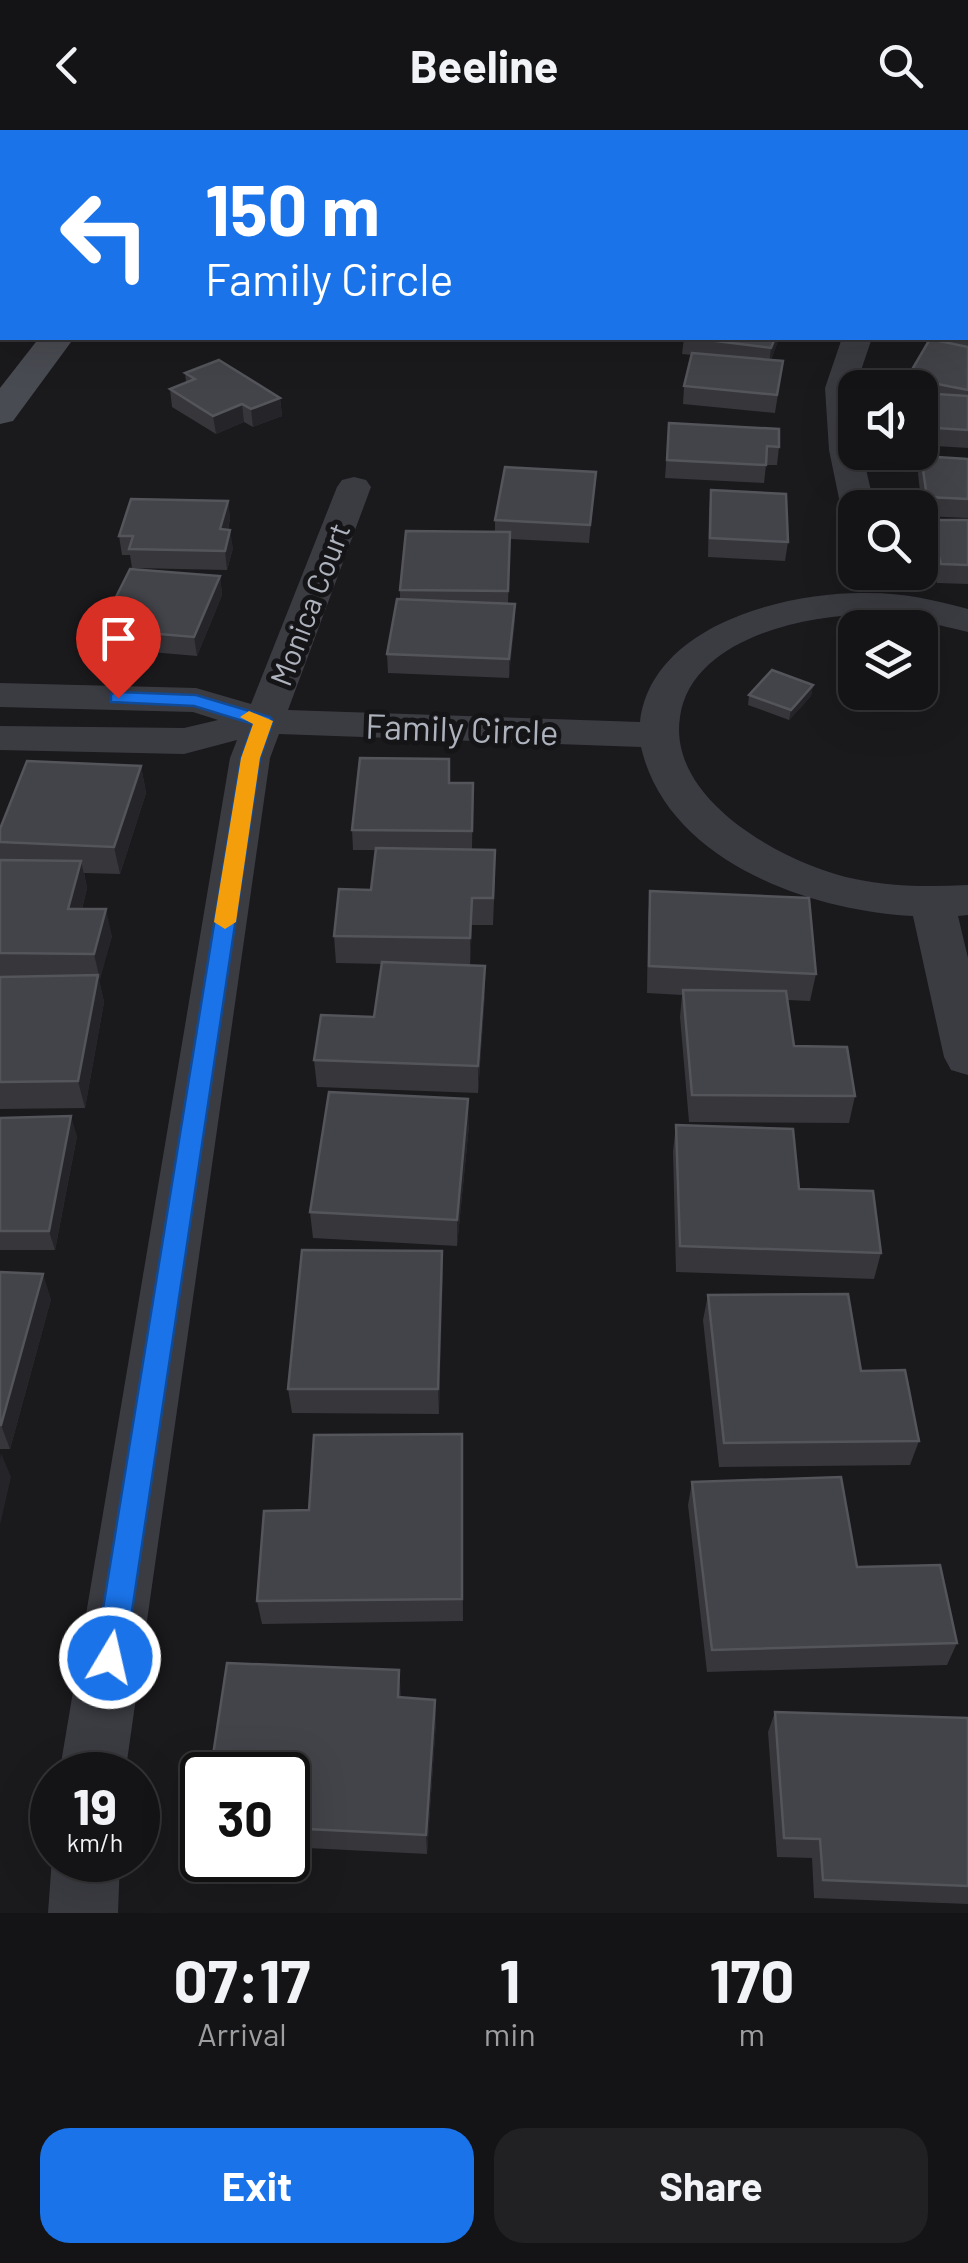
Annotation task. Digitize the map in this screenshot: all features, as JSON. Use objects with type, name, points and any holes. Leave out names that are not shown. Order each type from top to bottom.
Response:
[{"type":"main road","points":[[0,413],[55,340]]},
{"type":"street","points":[[854,490],[846,450],[841,388],[855,340]]},
{"type":"street","name":"Monica Court","points":[[96,1752],[247,778],[264,721],[354,487]]},
{"type":"street","points":[[874,590],[850,604],[778,614],[704,648],[674,679],[660,713],[660,749],[674,784],[708,824],[746,851],[787,872],[842,890],[950,901],[968,1057]]},
{"type":"street","points":[[879,590],[968,621]]},
{"type":"street","name":"Family Circle","points":[[0,695],[196,700],[264,721],[660,735]]},
{"type":"street","name":"Family Circle","points":[[0,738],[184,741],[264,721]]},
{"type":"street","points":[[83,1913],[85,1882]]},
{"type":"building","points":[[708,340],[774,340],[771,348]]},
{"type":"building","points":[[929,340],[968,347],[968,390],[938,384],[938,370],[912,370]]},
{"type":"building","points":[[692,353],[783,361],[777,395],[684,386]]},
{"type":"building","points":[[219,360],[280,398],[251,409],[242,404],[213,416],[170,389],[195,379],[185,373]]},
{"type":"building","points":[[938,394],[968,396],[968,430],[938,428]]},
{"type":"building","points":[[669,423],[779,429],[779,447],[767,446],[766,465],[667,460]]},
{"type":"building","points":[[938,457],[968,459],[968,499],[938,498],[938,490],[926,490],[923,470],[938,470]]},
{"type":"building","points":[[505,467],[596,472],[590,525],[495,520]]},
{"type":"building","points":[[711,490],[786,494],[788,542],[710,538]]},
{"type":"building","points":[[131,499],[228,501],[220,529],[230,530],[225,551],[129,549],[133,536],[119,536]]},
{"type":"building","points":[[938,520],[968,520],[968,565],[941,564]]},
{"type":"building","points":[[406,531],[510,532],[508,591],[400,590]]},
{"type":"building","points":[[130,569],[220,576],[194,637],[100,629]]},
{"type":"building","points":[[397,599],[515,604],[509,659],[387,654]]},
{"type":"building","points":[[772,670],[813,685],[791,710],[749,695]]},
{"type":"building","points":[[360,758],[449,759],[449,783],[473,783],[472,831],[352,830]]},
{"type":"building","points":[[27,761],[141,766],[114,847],[0,842],[0,829]]},
{"type":"building","points":[[376,848],[495,850],[493,898],[472,898],[470,938],[334,936],[339,889],[371,890]]},
{"type":"building","points":[[0,860],[81,861],[68,909],[106,909],[94,954],[0,953]]},
{"type":"building","points":[[650,891],[809,898],[816,974],[649,966]]},
{"type":"building","points":[[382,962],[485,966],[478,1066],[314,1060],[321,1015],[374,1017]]},
{"type":"building","points":[[98,975],[78,1081],[0,1082],[0,977]]},
{"type":"building","points":[[683,990],[786,991],[794,1046],[847,1047],[855,1096],[692,1095]]},
{"type":"building","points":[[329,1092],[468,1099],[457,1220],[310,1212]]},
{"type":"building","points":[[71,1116],[49,1231],[0,1231],[0,1118]]},
{"type":"building","points":[[676,1125],[793,1129],[799,1189],[873,1191],[881,1253],[680,1246]]},
{"type":"building","points":[[302,1250],[442,1251],[438,1389],[288,1389]]},
{"type":"building","points":[[0,1272],[43,1274],[1,1425],[0,1425]]},
{"type":"building","points":[[848,1294],[861,1371],[905,1370],[919,1441],[724,1443],[708,1295]]},
{"type":"building","points":[[462,1434],[462,1599],[257,1601],[264,1511],[309,1510],[314,1435]]},
{"type":"building","points":[[841,1477],[857,1567],[940,1565],[957,1643],[712,1650],[692,1482]]},
{"type":"building","points":[[227,1663],[399,1670],[398,1697],[435,1700],[426,1835],[310,1829],[310,1752],[213,1752]]},
{"type":"building","points":[[775,1712],[968,1718],[968,1886],[823,1880],[820,1839],[784,1838]]},
{"type":"slow traffic","points":[[225,922],[250,758],[264,721],[249,717]]},
{"type":"route","points":[[110,1658],[250,758],[264,721],[196,700],[118,698]]}]
